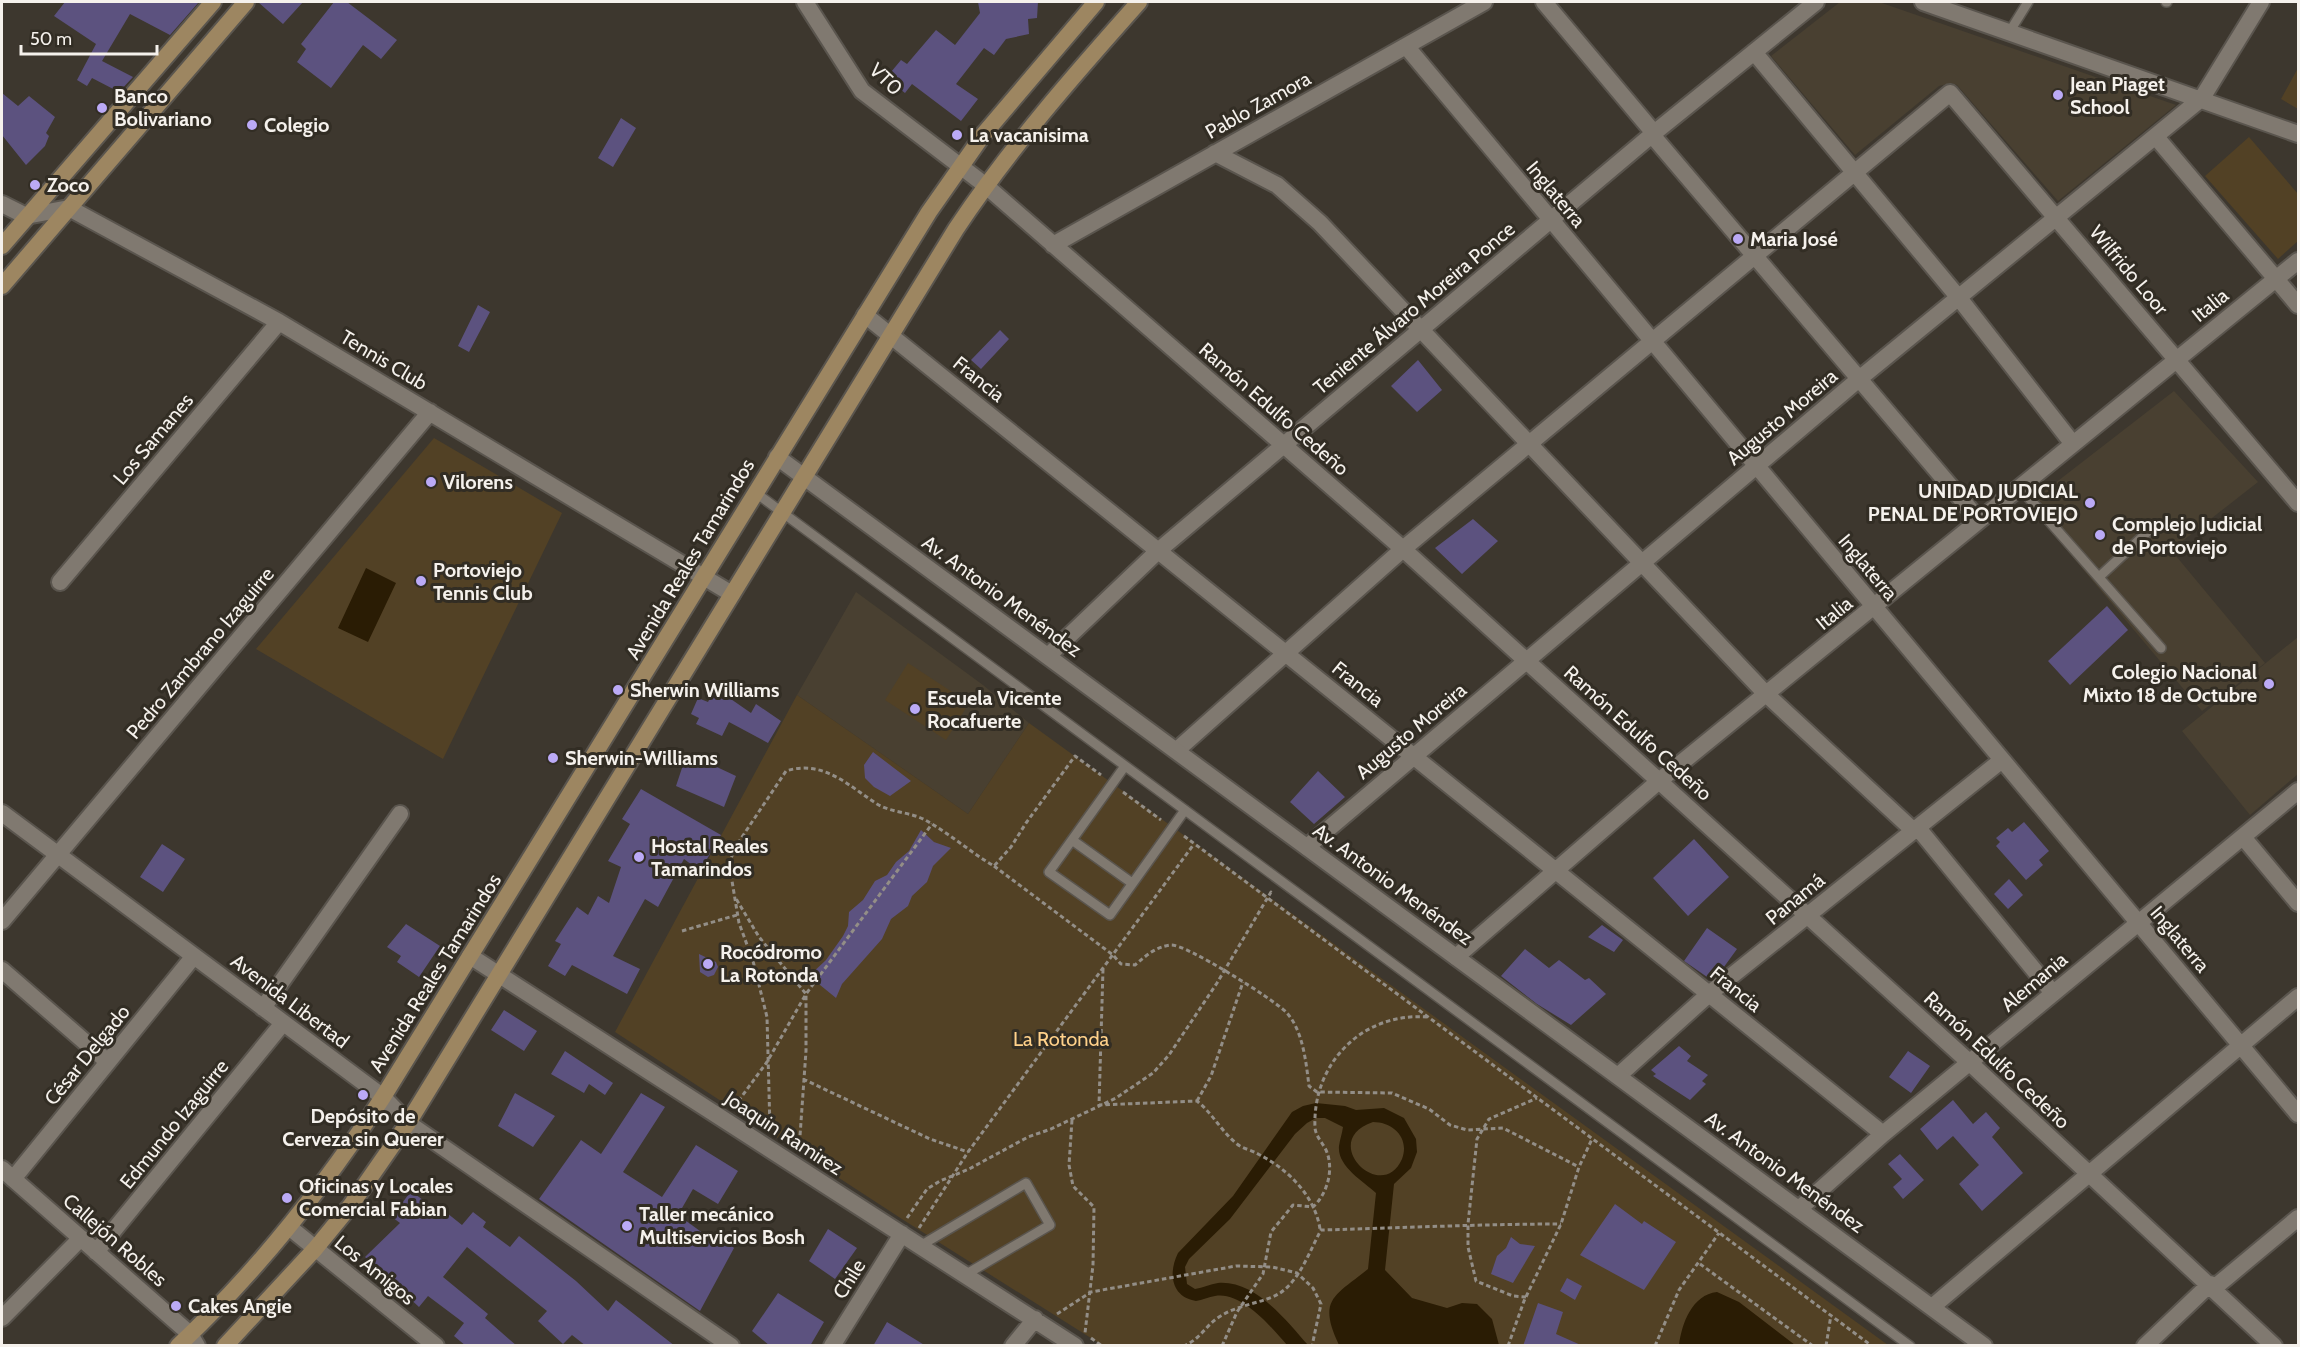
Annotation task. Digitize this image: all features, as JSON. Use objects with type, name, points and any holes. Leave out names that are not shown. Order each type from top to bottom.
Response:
[{"type":"main road","points":[[2,246],[213,2]]},
{"type":"main road","points":[[2,286],[246,2]]},
{"type":"main road","name":"Avenida Reales Tamarindos","points":[[188,1342],[289,1227],[342,1159],[383,1097],[865,315],[960,166],[1008,103],[1096,2]]},
{"type":"main road","points":[[225,1346],[315,1249],[351,1205],[408,1123],[890,334],[985,185],[1039,117],[1139,2]]},
{"type":"main road","points":[[180,40],[199,55]]},
{"type":"street","name":"VT0","points":[[805,2],[862,91],[960,166]]},
{"type":"street","points":[[1544,2],[1754,256],[1979,520]]},
{"type":"street","name":"Teniente Álvaro Moreira Ponce","points":[[1048,656],[1158,551],[1653,134],[1816,2]]},
{"type":"street","points":[[1923,2],[2202,98],[2298,134]]},
{"type":"street","name":"Augusto Moreira","points":[[1307,847],[1859,379],[2202,98],[2260,2]]},
{"type":"street","name":"Pablo Zamora","points":[[1053,244],[1406,46],[1475,3]]},
{"type":"street","name":"Inglaterra","points":[[1406,46],[2298,1114]]},
{"type":"street","points":[[1754,52],[1854,175],[1959,298],[2073,444]]},
{"type":"street","name":"Wilfrido Loor","points":[[1854,175],[1950,93],[2298,503]]},
{"type":"street","points":[[2156,136],[2298,305]]},
{"type":"street","points":[[1215,153],[1263,176],[1290,195],[1766,694],[1916,829],[2053,993]]},
{"type":"street","name":"Ramón Edulfo Cedeño","points":[[960,166],[985,185],[1403,549],[1970,1062],[2274,1346]]},
{"type":"street","points":[[1177,750],[1403,549],[1854,175]]},
{"type":"street","points":[[2,204],[26,216],[69,208]]},
{"type":"street","name":"Tennis Club","points":[[69,208],[279,322],[732,594]]},
{"type":"street","name":"Italia","points":[[1456,957],[1659,781],[2298,261]]},
{"type":"street","name":"Francia","points":[[865,315],[1883,1134]]},
{"type":"street","name":"Los Samanes","points":[[60,582],[279,322]]},
{"type":"street","name":"Pedro Zambrano Izaguirre","points":[[2,921],[430,412]]},
{"type":"street","name":"Av. Antonio Menéndez","points":[[777,457],[1984,1346]]},
{"type":"street","name":"Panamá","points":[[1618,1076],[1709,994],[2002,760]]},
{"type":"street","name":"Alemania","points":[[1799,1209],[1883,1134],[2298,791]]},
{"type":"street","name":"Avenida Libertad","points":[[2,813],[383,1097],[408,1123],[731,1346]]},
{"type":"street","points":[[263,1008],[400,814]]},
{"type":"street","points":[[2243,837],[2298,903]]},
{"type":"street","name":"César Delgado","points":[[7,1174],[108,1062],[194,956]]},
{"type":"street","name":"Joaquin Ramirez","points":[[470,956],[911,1233],[965,1275],[1035,1319],[1080,1340]]},
{"type":"street","points":[[2,970],[108,1062]]},
{"type":"street","points":[[1932,1307],[2298,997]]},
{"type":"street","name":"Edmundo Izaguirre","points":[[96,1252],[283,1023]]},
{"type":"street","name":"Callejón Robles","points":[[7,1174],[81,1238],[188,1342]]},
{"type":"street","points":[[2145,1346],[2212,1286],[2298,1218]]},
{"type":"street","name":"Los Amigos","points":[[289,1227],[436,1346]]},
{"type":"street","name":"Chile","points":[[832,1346],[911,1233]]},
{"type":"street","points":[[2,1317],[81,1238]]},
{"type":"street","points":[[1013,1346],[1035,1319]]},
{"type":"lane","points":[[2010,31],[2028,2]]},
{"type":"lane","points":[[2020,488],[2161,648]]},
{"type":"lane","points":[[756,493],[1910,1346]]},
{"type":"lane","points":[[2099,577],[2153,527]]},
{"type":"lane","points":[[1125,766],[1049,872],[1110,915],[1185,810]]},
{"type":"lane","points":[[1072,840],[1132,884]]},
{"type":"lane","points":[[911,1233],[1026,1183],[1050,1225],[965,1275]]},
{"type":"path","points":[[994,866],[1011,847],[1075,756],[1872,1346]]},
{"type":"path","points":[[770,1133],[766,1017],[737,915],[729,863],[736,846],[786,771],[797,767],[818,770],[845,779],[877,804],[895,812],[924,819],[977,858],[994,866],[1113,955],[1121,964],[1136,965],[1154,949],[1179,946],[1225,970],[1286,1012],[1302,1045],[1309,1086],[1319,1094],[1392,1093],[1429,1109],[1450,1125],[1467,1130],[1484,1127],[1503,1128],[1579,1167]]},
{"type":"path","points":[[733,1108],[767,1062],[806,994],[932,824]]},
{"type":"path","points":[[911,1233],[1194,844]]},
{"type":"path","points":[[911,1233],[927,1189],[1028,1137],[1071,1120],[1116,1098],[1153,1073],[1181,1038],[1271,892],[1281,899]]},
{"type":"path","points":[[733,895],[759,937],[806,994],[806,1051],[799,1152]]},
{"type":"path","points":[[682,931],[737,915]]},
{"type":"path","points":[[1099,1105],[1103,968]]},
{"type":"path","points":[[1197,1101],[1211,1076],[1243,982]]},
{"type":"path","points":[[1313,1207],[1326,1192],[1328,1155],[1315,1131],[1319,1094],[1333,1064],[1353,1038],[1364,1029],[1401,1017],[1428,1017]]},
{"type":"path","points":[[803,1079],[930,1139],[968,1152]]},
{"type":"path","points":[[1526,1297],[1513,1296],[1476,1281],[1469,1257],[1468,1224],[1476,1139],[1489,1119],[1537,1098]]},
{"type":"path","points":[[1099,1105],[1197,1101],[1211,1112],[1220,1128],[1239,1146],[1258,1154],[1295,1179],[1318,1214],[1321,1230],[1297,1274],[1281,1293],[1241,1305],[1213,1321],[1205,1332],[1183,1346]]},
{"type":"path","points":[[1071,1120],[1069,1165],[1073,1186],[1094,1207],[1090,1292],[1080,1340]]},
{"type":"path","points":[[1508,1346],[1526,1297],[1561,1224],[1579,1167],[1593,1139]]},
{"type":"path","points":[[1222,1346],[1241,1305],[1263,1274],[1268,1243],[1276,1225],[1293,1205],[1313,1207]]},
{"type":"path","points":[[1321,1230],[1422,1228],[1468,1224],[1561,1224]]},
{"type":"path","points":[[1655,1346],[1679,1290],[1700,1264],[1719,1232]]},
{"type":"path","points":[[1700,1264],[1813,1346]]},
{"type":"path","points":[[1054,1316],[1090,1292],[1236,1266],[1264,1267],[1297,1274],[1313,1288],[1321,1304],[1312,1346]]},
{"type":"path","points":[[1826,1346],[1831,1315]]},
{"type":"shaded area","name":"Jean Piaget School","points":[[1840,2],[1879,2],[2176,105],[2058,201],[1957,85],[1951,83],[1939,86],[1855,155],[1771,56]]},
{"type":"shaded area","name":"Complejo Judicial de Portoviejo","points":[[2174,391],[2258,482],[2171,550],[2265,663],[2202,711],[2028,504]]},
{"type":"shaded area","points":[[366,568],[396,583],[368,642],[338,628]]},
{"type":"shaded area","name":"Escuela Vicente Rocafuerte","points":[[856,592],[983,685],[1029,723],[968,814],[797,695]]},
{"type":"shaded area","name":"Colegio Nacional Mixto 18 de Octubre","points":[[2298,637],[2298,774],[2250,815],[2182,731]]},
{"type":"shaded area","points":[[1316,1103],[1345,1106],[1356,1110],[1384,1108],[1404,1118],[1416,1139],[1417,1152],[1411,1168],[1394,1184],[1385,1270],[1412,1298],[1447,1308],[1462,1303],[1477,1304],[1492,1319],[1499,1345],[1339,1345],[1330,1318],[1330,1308],[1339,1293],[1368,1269],[1376,1193],[1342,1160],[1339,1146],[1343,1127],[1325,1118],[1316,1118],[1295,1134],[1230,1219],[1189,1259],[1185,1267],[1187,1284],[1195,1289],[1218,1283],[1232,1284],[1257,1295],[1280,1314],[1308,1345],[1287,1345],[1256,1312],[1236,1299],[1215,1296],[1196,1301],[1181,1295],[1173,1276],[1178,1253],[1233,1196],[1292,1112]],"holes":[[[1373,1122],[1393,1128],[1404,1144],[1402,1159],[1393,1171],[1381,1175],[1369,1173],[1359,1165],[1352,1154],[1351,1142],[1357,1131]]]},
{"type":"shaded area","points":[[1717,1292],[1739,1302],[1795,1345],[1679,1345],[1686,1319],[1695,1304],[1708,1294]]},
{"type":"green space","points":[[2298,68],[2298,109],[2281,99]]},
{"type":"green space","points":[[2249,137],[2298,194],[2298,241],[2278,259],[2205,176]]},
{"type":"green space","name":"Portoviejo Tennis Club","points":[[434,438],[562,513],[443,759],[256,649]]},
{"type":"green space","points":[[908,663],[969,703],[946,740],[885,700]]},
{"type":"green space","name":"La Rotonda","points":[[797,695],[968,814],[1029,723],[1888,1345],[1102,1345],[905,1221],[615,1032]]},
{"type":"building","points":[[65,2],[199,2],[170,35],[130,14],[102,61],[133,77],[119,92],[92,78],[87,86],[77,80],[96,44],[54,16]]},
{"type":"building","points":[[258,2],[303,2],[283,24]]},
{"type":"building","points":[[334,2],[347,2],[397,40],[381,59],[363,45],[331,88],[297,62],[306,49],[301,44]]},
{"type":"building","points":[[978,2],[1038,2],[1037,18],[1028,19],[1029,34],[1006,39],[994,55],[984,48],[956,84],[978,99],[961,121],[912,84],[905,93],[886,78],[901,60],[907,64],[936,30],[955,45],[980,13]]},
{"type":"building","points":[[2,93],[18,106],[29,96],[55,117],[46,133],[49,136],[45,146],[26,165],[2,135]]},
{"type":"building","points":[[621,118],[636,128],[613,167],[598,158]]},
{"type":"building","points":[[478,305],[490,312],[469,352],[458,346]]},
{"type":"building","points":[[1000,330],[1009,339],[981,369],[971,360]]},
{"type":"building","points":[[1418,360],[1442,390],[1417,412],[1391,386]]},
{"type":"building","points":[[1473,519],[1498,541],[1462,574],[1435,548]]},
{"type":"building","points":[[2107,606],[2128,630],[2070,685],[2048,661]]},
{"type":"building","points":[[715,688],[751,713],[756,704],[781,721],[768,743],[729,722],[722,736],[696,724],[699,718],[691,714],[698,698],[708,702]]},
{"type":"building","points":[[873,752],[911,781],[890,796],[874,787],[865,778],[864,765]]},
{"type":"building","points":[[687,753],[736,776],[724,807],[676,786]]},
{"type":"building","points":[[1318,771],[1345,797],[1314,824],[1290,802]]},
{"type":"building","points":[[641,789],[721,835],[700,871],[684,859],[658,907],[645,899],[613,956],[640,969],[627,994],[572,965],[565,976],[548,966],[561,944],[555,941],[577,907],[588,915],[598,896],[609,903],[621,867],[608,861],[630,824],[622,819]]},
{"type":"building","points":[[2024,822],[2049,851],[2039,860],[2043,865],[2026,880],[1996,846],[2000,842],[1996,838],[2008,828],[2012,832]]},
{"type":"building","points":[[921,830],[934,842],[951,848],[933,866],[927,882],[912,896],[908,906],[891,919],[882,939],[842,984],[836,998],[809,976],[826,960],[843,936],[848,926],[849,912],[863,900],[875,881],[887,875],[896,862],[909,851]]},
{"type":"building","points":[[1694,839],[1729,877],[1688,916],[1653,878]]},
{"type":"building","points":[[162,844],[185,859],[163,892],[140,877]]},
{"type":"building","points":[[2009,879],[2023,895],[2008,909],[1994,894]]},
{"type":"building","points":[[406,924],[440,946],[419,977],[397,962],[401,956],[387,947]]},
{"type":"building","points":[[1602,925],[1623,940],[1614,952],[1588,937]]},
{"type":"building","points":[[1707,928],[1737,949],[1721,971],[1710,979],[1684,961]]},
{"type":"building","points":[[1525,949],[1549,968],[1559,960],[1585,980],[1589,978],[1606,994],[1571,1025],[1537,1004],[1501,976]]},
{"type":"building","name":"Rocódromo La Rotonda","points":[[699,954],[716,962],[718,967],[714,975],[708,977],[700,972]]},
{"type":"building","points":[[504,1010],[537,1031],[524,1051],[491,1030]]},
{"type":"building","points":[[1679,1046],[1691,1056],[1687,1061],[1708,1075],[1702,1081],[1706,1084],[1690,1100],[1653,1076],[1656,1074],[1651,1070]]},
{"type":"building","points":[[565,1051],[613,1083],[605,1095],[589,1084],[584,1093],[551,1074]]},
{"type":"building","points":[[1908,1051],[1930,1066],[1911,1093],[1889,1077]]},
{"type":"building","points":[[515,1093],[555,1116],[533,1147],[498,1126]]},
{"type":"building","points":[[641,1093],[665,1107],[623,1172],[662,1197],[696,1145],[738,1171],[718,1204],[693,1189],[678,1215],[711,1239],[717,1232],[734,1248],[700,1311],[539,1199],[581,1140],[601,1154]]},
{"type":"building","points":[[1953,1100],[1973,1124],[1986,1112],[2000,1128],[1992,1137],[2023,1173],[1982,1211],[1959,1184],[1979,1165],[1953,1136],[1937,1150],[1920,1129]]},
{"type":"building","points":[[1900,1154],[1924,1180],[1903,1199],[1893,1187],[1902,1179],[1888,1164]]},
{"type":"building","points":[[411,1191],[444,1216],[447,1213],[462,1225],[473,1212],[486,1222],[483,1227],[510,1247],[519,1236],[576,1281],[608,1311],[616,1300],[675,1346],[586,1346],[572,1335],[563,1344],[538,1321],[547,1311],[467,1247],[443,1277],[488,1314],[485,1318],[517,1346],[466,1346],[454,1336],[464,1323],[428,1296],[419,1307],[365,1257],[400,1223],[392,1217]]},
{"type":"building","points":[[1615,1204],[1642,1224],[1644,1221],[1676,1242],[1644,1290],[1580,1255]]},
{"type":"building","points":[[828,1229],[857,1248],[835,1279],[809,1261]]},
{"type":"building","points":[[1511,1237],[1520,1244],[1535,1246],[1513,1283],[1491,1274],[1497,1256],[1506,1248]]},
{"type":"building","points":[[1567,1278],[1582,1286],[1575,1300],[1560,1291]]},
{"type":"building","points":[[778,1293],[824,1322],[810,1346],[770,1346],[752,1331]]},
{"type":"building","points":[[1538,1303],[1563,1312],[1556,1334],[1583,1346],[1523,1346]]},
{"type":"building","points":[[887,1322],[926,1346],[873,1346]]},
{"type":"place","name":"Jean Piaget School","points":[[2058,95]]},
{"type":"place","name":"Banco Bolivariano","points":[[102,108]]},
{"type":"place","name":"Colegio","points":[[252,125]]},
{"type":"place","name":"La vacanisima","points":[[957,135]]},
{"type":"place","name":"Zoco","points":[[35,185]]},
{"type":"place","name":"Maria José","points":[[1738,239]]},
{"type":"place","name":"Vilorens","points":[[431,482]]},
{"type":"place","name":"UNIDAD JUDICIAL PENAL DE PORTOVIEJO","points":[[2090,503]]},
{"type":"place","name":"Complejo Judicial de Portoviejo","points":[[2100,535]]},
{"type":"place","name":"Portoviejo Tennis Club","points":[[421,581]]},
{"type":"place","name":"Colegio Nacional Mixto 18 de Octubre","points":[[2269,684]]},
{"type":"place","name":"Sherwin Williams","points":[[618,690]]},
{"type":"place","name":"Escuela Vicente Rocafuerte","points":[[915,709]]},
{"type":"place","name":"Sherwin-Williams","points":[[553,758]]},
{"type":"place","name":"Hostal Reales Tamarindos","points":[[639,857]]},
{"type":"place","name":"Rocódromo La Rotonda","points":[[708,964]]},
{"type":"place","name":"Depósito de Cerveza sin Querer","points":[[363,1095]]},
{"type":"place","name":"Oficinas y Locales Comercial Fabian","points":[[287,1198]]},
{"type":"place","name":"Taller mecánico Multiservicios Bosh","points":[[627,1226]]},
{"type":"place","name":"Cakes Angie","points":[[176,1306]]}]
